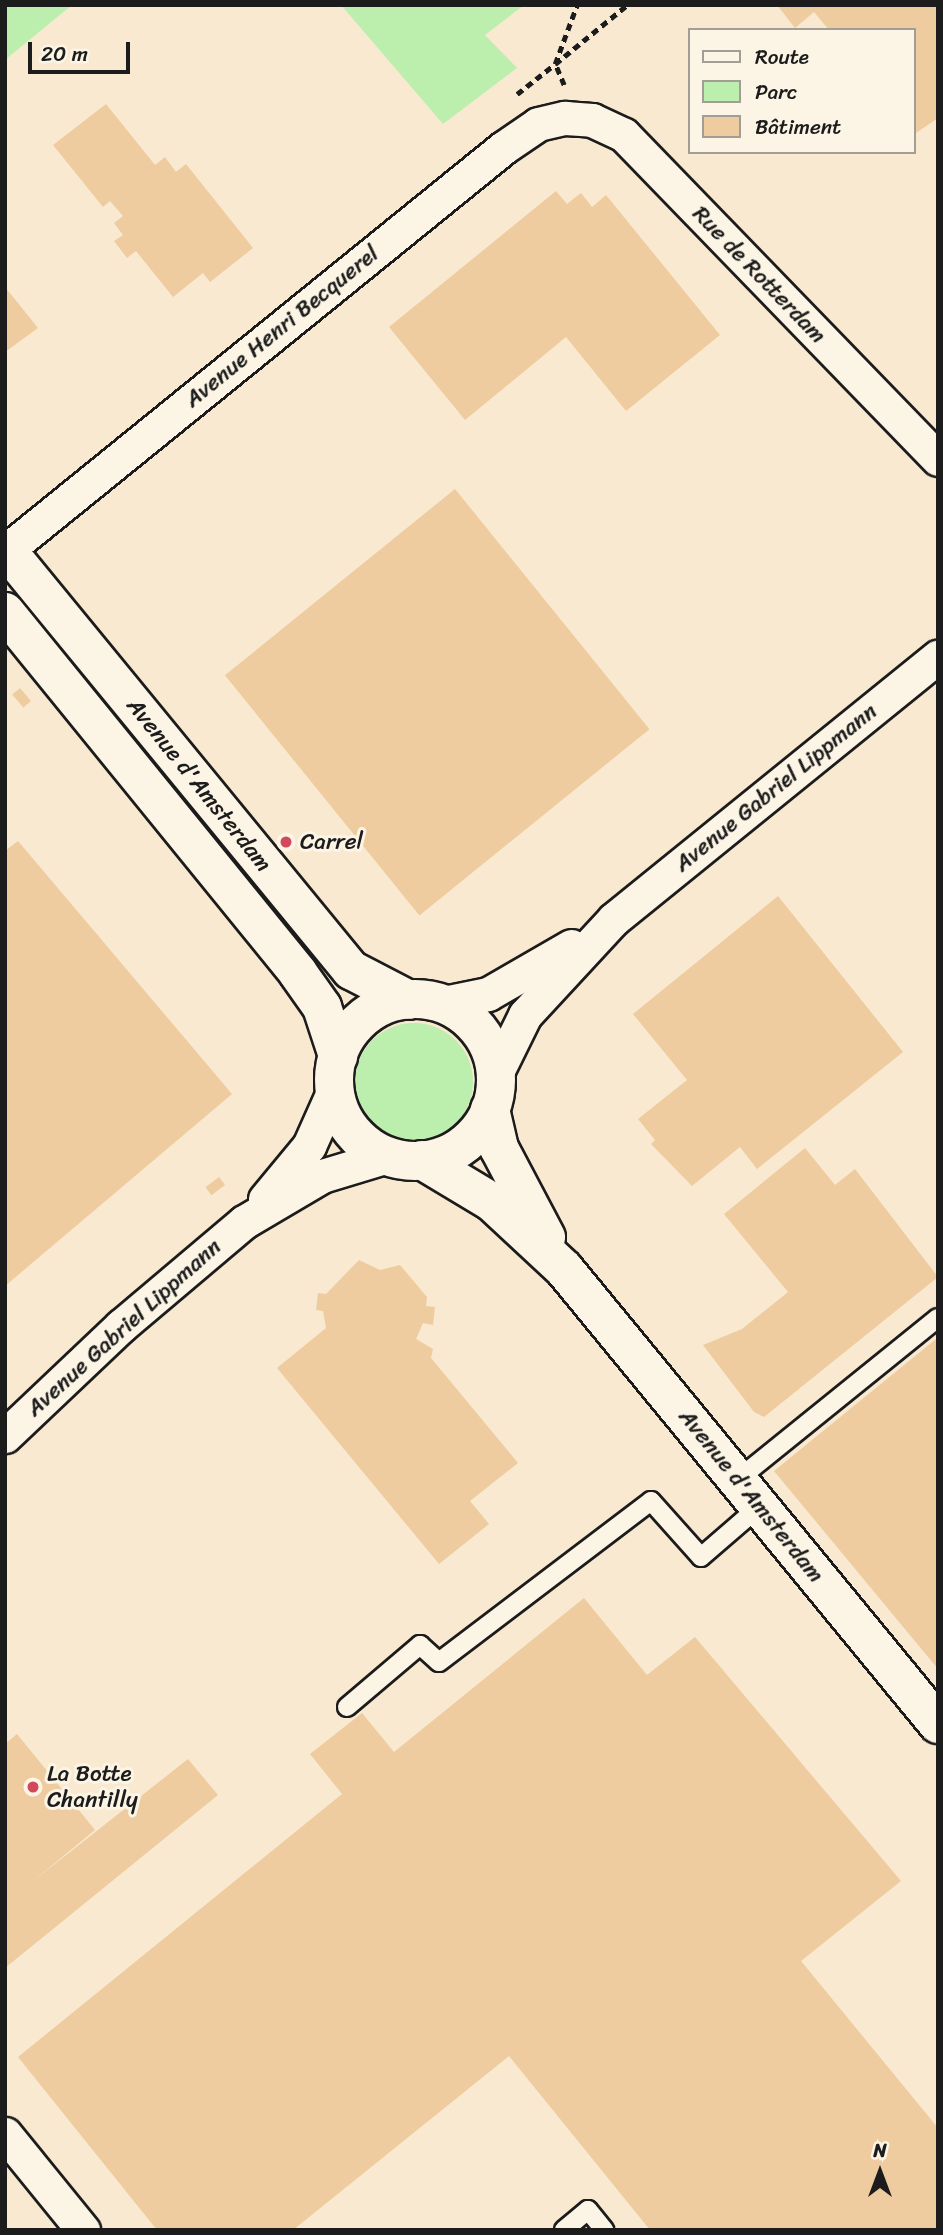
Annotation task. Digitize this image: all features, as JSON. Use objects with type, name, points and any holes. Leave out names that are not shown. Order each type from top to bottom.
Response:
[{"type":"street","name":"Rue de Rotterdam","points":[[571,118],[624,135],[938,459]]},
{"type":"street","name":"Avenue Henri Becquerel","points":[[6,549],[503,148],[538,124],[571,118]]},
{"type":"street","name":"Avenue d'Amsterdam","points":[[6,549],[351,970],[424,1002]]},
{"type":"street","name":"Avenue d'Amsterdam","points":[[5,612],[298,973],[322,1007],[336,1073]]},
{"type":"street","name":"Avenue Gabriel Lippmann","points":[[424,1002],[499,989],[614,919],[938,657]]},
{"type":"street","name":"Avenue Gabriel Lippmann","points":[[493,1092],[525,1015],[614,919]]},
{"type":"street","points":[[424,1002],[479,1031],[493,1092],[459,1147],[405,1158],[352,1131],[336,1073],[369,1014],[424,1002]]},
{"type":"street","name":"Avenue Gabriel Lippmann","points":[[5,1436],[121,1326],[244,1222],[309,1146],[336,1073]]},
{"type":"street","name":"Avenue d'Amsterdam","points":[[493,1092],[499,1148],[564,1269]]},
{"type":"street","name":"Avenue d'Amsterdam","points":[[405,1158],[492,1202],[564,1269],[938,1724]]},
{"type":"street","name":"Avenue Gabriel Lippmann","points":[[244,1222],[323,1176],[405,1158]]},
{"type":"street","points":[[5,2134],[83,2230]]},
{"type":"lane","points":[[347,1707],[420,1645],[439,1662],[651,1501],[701,1557],[748,1493],[938,1318]]},
{"type":"lane","points":[[565,2230],[588,2210],[604,2230]]},
{"type":"path","points":[[571,118],[555,64],[577,5]]},
{"type":"path","points":[[555,64],[627,5]]},
{"type":"shaded area","points":[[72,5],[938,5],[938,2230],[5,2230],[5,60]]},
{"type":"green space","points":[[5,5],[72,5],[5,60]]},
{"type":"green space","points":[[341,5],[524,5],[485,35],[517,68],[443,124]]},
{"type":"green space","points":[[414,1023],[437,1027],[456,1040],[469,1059],[473,1082],[469,1105],[456,1124],[437,1137],[414,1141],[391,1137],[372,1124],[359,1105],[355,1082],[359,1059],[372,1040],[391,1027]]},
{"type":"building","points":[[777,5],[938,5],[938,118],[915,134],[915,28],[827,28],[814,12],[795,28]]},
{"type":"building","points":[[106,104],[155,165],[165,157],[176,172],[186,164],[253,248],[210,282],[203,273],[173,297],[136,251],[127,258],[114,241],[123,235],[114,223],[123,216],[110,201],[103,207],[53,145]]},
{"type":"building","points":[[556,191],[567,204],[581,193],[592,207],[606,195],[720,335],[626,411],[566,337],[465,420],[389,327]]},
{"type":"building","points":[[5,287],[38,328],[5,352]]},
{"type":"building","points":[[455,489],[649,729],[419,915],[225,675]]},
{"type":"building","points":[[20,688],[31,701],[23,707],[12,694]]},
{"type":"building","points":[[18,841],[232,1094],[5,1286],[5,851]]},
{"type":"building","points":[[778,896],[903,1052],[757,1169],[740,1147],[692,1186],[651,1144],[655,1140],[638,1119],[687,1080],[633,1014]]},
{"type":"building","points":[[805,1148],[835,1185],[855,1169],[938,1277],[764,1417],[754,1412],[703,1345],[742,1329],[788,1292],[724,1214]]},
{"type":"building","points":[[219,1177],[225,1185],[211,1195],[205,1187]]},
{"type":"building","points":[[359,1260],[380,1270],[400,1265],[427,1297],[426,1306],[435,1307],[433,1325],[423,1323],[416,1339],[433,1349],[431,1358],[518,1463],[470,1501],[489,1524],[439,1564],[277,1368],[326,1328],[323,1311],[316,1310],[318,1293],[326,1294]]},
{"type":"building","points":[[936,1339],[938,1341],[938,1669],[774,1471]]},
{"type":"building","points":[[584,1598],[647,1675],[695,1637],[901,1881],[801,1961],[938,2128],[938,2230],[650,2230],[509,2056],[293,2230],[157,2230],[18,2057],[342,1794],[310,1754],[362,1713],[394,1752]]},
{"type":"building","points":[[17,1734],[95,1830],[32,1882],[188,1759],[218,1795],[5,1968],[5,1744]]},
{"type":"place","name":"Carrel","points":[[286,842]]},
{"type":"place","name":"La Botte Chantilly","points":[[33,1787]]}]
